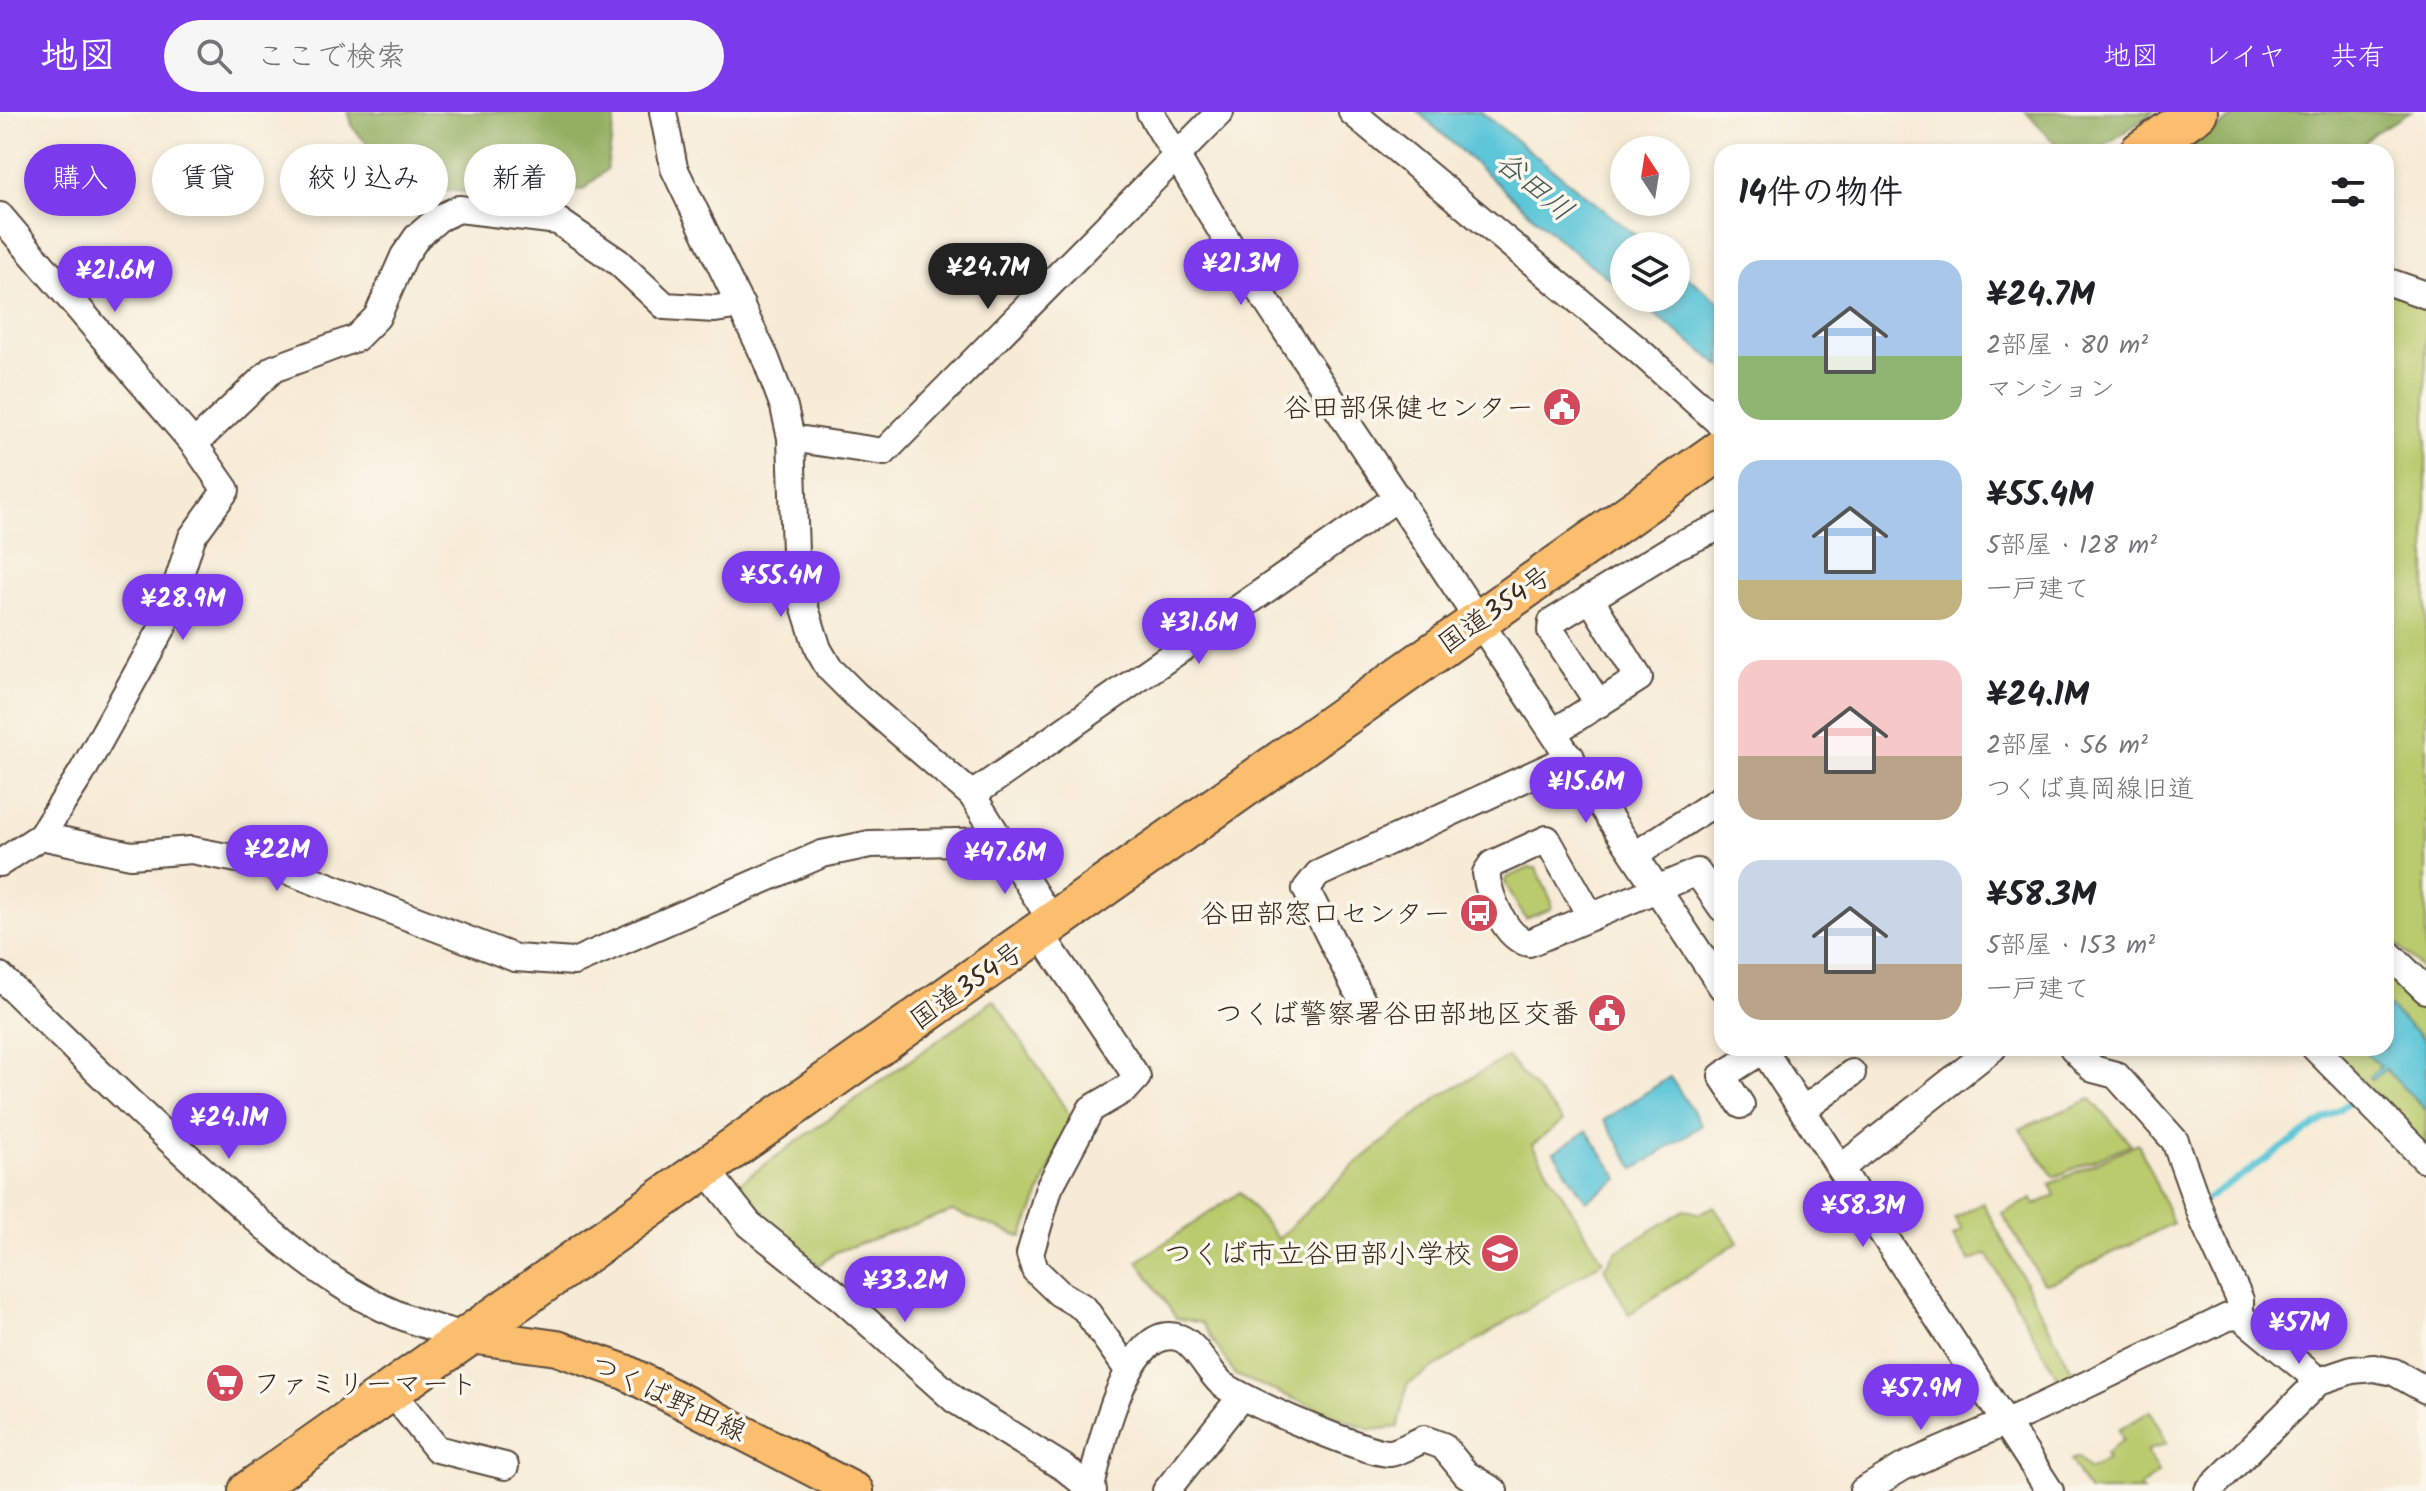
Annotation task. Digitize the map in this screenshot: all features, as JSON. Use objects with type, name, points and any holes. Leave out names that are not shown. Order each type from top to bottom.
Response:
[{"type":"highway","points":[[2151,144],[2197,112]]},
{"type":"highway","name":"国道354号","points":[[265,1487],[390,1390],[1714,455]]},
{"type":"main road","name":"つくば野田線","points":[[470,1336],[557,1348],[625,1372],[856,1491]]},
{"type":"street","points":[[663,112],[674,168],[766,359],[791,438],[796,580],[818,649],[829,668],[855,694],[972,795],[1046,928],[1137,1077],[1127,1088],[1091,1109],[1049,1188],[1030,1254],[1035,1270],[1059,1293],[1084,1308],[1128,1370]]},
{"type":"street","points":[[1150,112],[1237,257],[1658,890],[1713,955]]},
{"type":"street","points":[[791,438],[884,452],[1220,112]]},
{"type":"street","points":[[1352,112],[1638,350],[1714,418]]},
{"type":"street","points":[[194,444],[273,369],[356,338],[377,317],[404,256],[417,237],[439,218],[459,209],[558,221],[618,262],[665,306],[715,309],[741,305]]},
{"type":"street","points":[[0,216],[194,444],[226,490],[192,537],[164,625],[146,661],[41,836],[0,863]]},
{"type":"street","points":[[2394,284],[2426,295]]},
{"type":"street","points":[[972,795],[1398,497]]},
{"type":"street","points":[[1599,704],[1551,631],[1552,622],[1676,546],[1714,529]]},
{"type":"street","points":[[1554,732],[1639,678],[1590,598]]},
{"type":"street","points":[[1363,1003],[1306,889],[1318,874],[1571,757]]},
{"type":"street","points":[[1635,855],[1714,803]]},
{"type":"street","points":[[41,836],[131,855],[191,850],[278,867],[515,958],[550,962],[574,962],[822,854],[870,844],[1000,841]]},
{"type":"street","points":[[1591,917],[1697,872],[1714,881]]},
{"type":"street","points":[[2394,959],[2426,990]]},
{"type":"street","points":[[0,976],[135,1109],[308,1265],[409,1321],[470,1336]]},
{"type":"street","points":[[1741,1105],[1722,1076],[1752,1056]]},
{"type":"street","points":[[1768,1056],[2050,1491]]},
{"type":"street","points":[[1841,1168],[1983,1056]]},
{"type":"street","points":[[2081,1056],[2093,1069],[2116,1075],[2175,1141],[2240,1300],[2240,1316]]},
{"type":"street","points":[[2323,1056],[2426,1160]]},
{"type":"street","points":[[1803,1110],[1852,1073]]},
{"type":"street","points":[[705,1168],[749,1224],[840,1297],[955,1400],[1092,1490],[1104,1433],[1128,1370],[1139,1354],[1157,1340],[1172,1337],[1183,1339],[1222,1384],[1241,1397],[1390,1453],[1424,1439],[1443,1446],[1466,1474],[1494,1491]]},
{"type":"street","points":[[1863,1491],[1903,1467],[2005,1423],[2218,1320],[2240,1316],[2319,1381]]},
{"type":"street","points":[[2208,1491],[2319,1381],[2352,1370],[2374,1368],[2394,1372],[2426,1390]]},
{"type":"street","points":[[390,1390],[437,1449],[505,1466]]},
{"type":"street","points":[[1166,1491],[1241,1397]]},
{"type":"green space","points":[[348,112],[616,112],[607,169],[583,190],[576,190],[576,144],[464,144],[464,192],[448,190],[448,144],[367,144],[353,128]]},
{"type":"green space","points":[[2026,112],[2154,112],[2107,144],[2056,144]]},
{"type":"green space","points":[[2240,112],[2411,112],[2374,133],[2364,144],[2195,144]]},
{"type":"green space","points":[[2394,293],[2426,305],[2426,973],[2394,942]]},
{"type":"green space","points":[[1536,868],[1552,902],[1551,909],[1526,919],[1505,883],[1506,878]]},
{"type":"green space","points":[[2394,977],[2426,1008],[2426,1042],[2394,1012]]},
{"type":"green space","points":[[994,1000],[1071,1117],[1022,1237],[952,1211],[836,1252],[819,1265],[752,1211],[735,1186]]},
{"type":"green space","points":[[2336,1056],[2370,1056],[2381,1066],[2370,1077],[2372,1080],[2385,1069],[2426,1110],[2426,1146]]},
{"type":"green space","points":[[1507,1057],[1563,1121],[1532,1145],[1603,1261],[1407,1385],[1398,1427],[1371,1430],[1235,1375],[1202,1323],[1176,1318],[1138,1261],[1240,1192],[1278,1239],[1352,1167],[1440,1096]]},
{"type":"green space","points":[[2091,1099],[2131,1144],[2054,1177],[2020,1129]]},
{"type":"green space","points":[[2138,1143],[2173,1223],[2054,1282],[2043,1283],[2002,1213],[2032,1199],[2035,1205],[2055,1195],[2050,1184]]},
{"type":"green space","points":[[1983,1203],[2078,1382],[2064,1388],[1987,1254],[1970,1262],[1953,1236],[1962,1230],[1954,1218]]},
{"type":"green space","points":[[1714,1206],[1738,1242],[1629,1314],[1604,1268],[1616,1252],[1686,1209],[1699,1214]]},
{"type":"green space","points":[[2151,1411],[2167,1443],[2147,1451],[2158,1473],[2140,1488],[2143,1491],[2088,1491],[2071,1460],[2078,1457],[2089,1470],[2108,1458],[2105,1454],[2123,1440],[2119,1430]]},
{"type":"water","name":"谷田川","points":[[1418,112],[1481,112],[1631,232],[1610,232],[1610,279],[1564,244]]},
{"type":"water","points":[[1690,279],[1714,298],[1714,361],[1652,312],[1690,312]]},
{"type":"water","points":[[2394,1012],[2426,1042],[2426,1110],[2385,1069],[2373,1080],[2370,1077],[2381,1066],[2370,1056],[2394,1056]]},
{"type":"water","points":[[1670,1077],[1702,1125],[1635,1169],[1604,1120]]},
{"type":"water","points":[[1587,1131],[1619,1179],[1586,1201],[1554,1152]]},
{"type":"waterway","points":[[2207,1199],[2351,1101]]},
{"type":"place","name":"谷田部保健センター","points":[[1562,407]]},
{"type":"place","name":"谷田部窓口センター","points":[[1479,913]]},
{"type":"place","name":"つくば警察署谷田部地区交番","points":[[1607,1013]]},
{"type":"place","name":"つくば市立谷田部小学校","points":[[1500,1253]]},
{"type":"place","name":"ファミリーマート","points":[[225,1383]]}]
